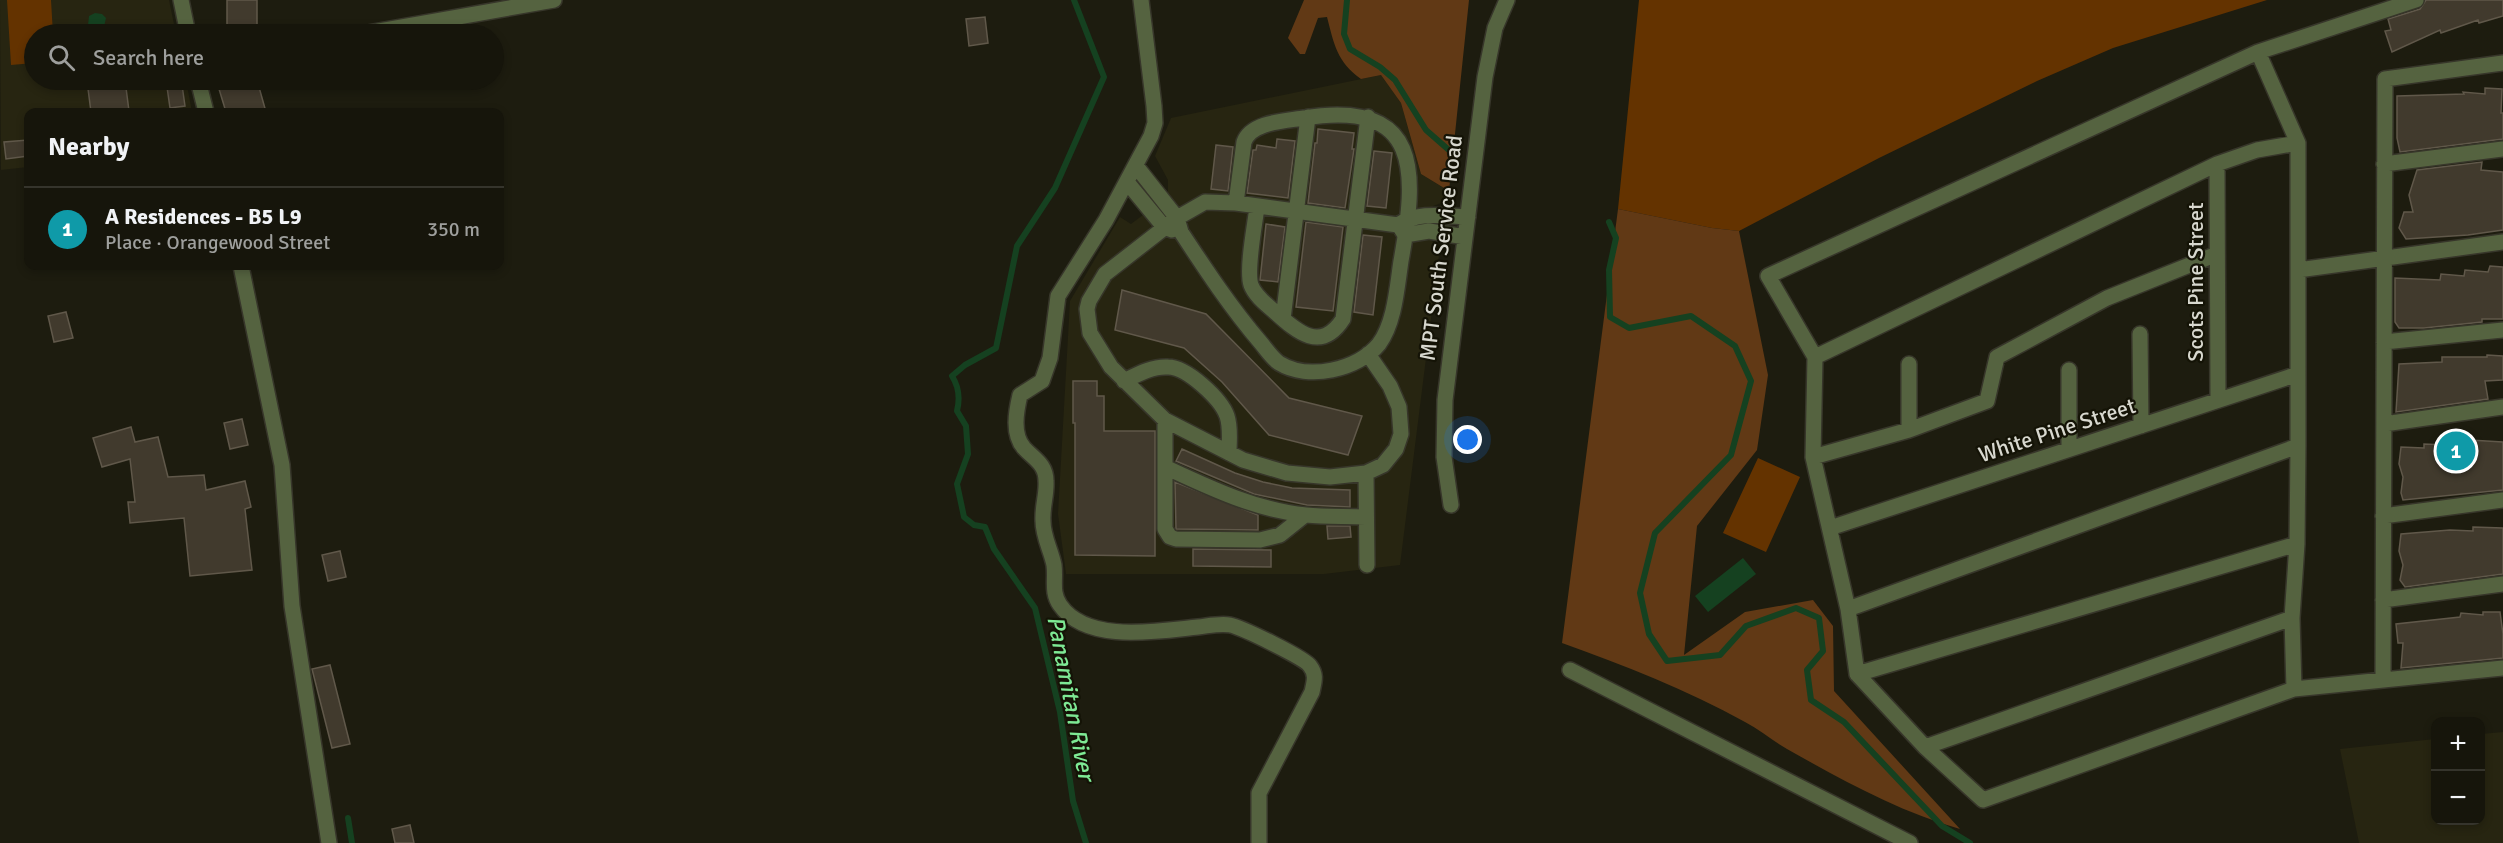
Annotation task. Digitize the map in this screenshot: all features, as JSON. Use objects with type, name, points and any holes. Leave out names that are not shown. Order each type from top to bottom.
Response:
[{"type":"street","points":[[181,0],[186,24]]},
{"type":"street","points":[[418,24],[554,0]]},
{"type":"street","points":[[1141,0],[1155,123],[1136,166],[1106,220],[1061,289],[1056,304],[1050,358],[1042,381],[1020,395],[1016,413],[1016,428],[1023,446],[1040,461],[1046,474],[1042,524],[1054,566],[1054,592],[1061,606],[1087,627],[1138,633],[1228,624],[1246,630],[1299,656],[1310,664],[1316,677],[1312,692],[1259,793],[1258,843]]},
{"type":"street","name":"MPT South Service Road","points":[[1450,505],[1444,457],[1444,418],[1489,52],[1495,28],[1507,0]]},
{"type":"street","points":[[2416,0],[2258,52],[1768,276],[1815,357],[1813,457],[1848,609],[1857,674],[1925,747],[1983,800],[2294,689],[2503,668]]},
{"type":"street","points":[[2258,52],[2298,143],[2297,544],[2292,618],[2294,689]]},
{"type":"street","points":[[2383,680],[2385,79],[2503,63]]},
{"type":"street","points":[[200,90],[205,108]]},
{"type":"street","points":[[1136,166],[1179,225],[1243,322],[1278,362],[1300,370],[1328,371],[1343,367],[1368,354],[1379,343],[1391,315],[1411,181],[1404,151],[1383,126],[1368,117],[1347,114],[1308,117],[1257,128],[1246,136],[1236,203]]},
{"type":"street","points":[[1283,319],[1308,117]]},
{"type":"street","points":[[1257,207],[1250,283],[1263,302],[1306,336],[1324,336],[1338,326],[1343,319],[1368,117]]},
{"type":"street","points":[[1815,357],[2217,164],[2257,150],[2298,143]]},
{"type":"street","points":[[2384,164],[2503,149]]},
{"type":"street","name":"Scots Pine Street","points":[[2217,164],[2218,400]]},
{"type":"street","points":[[1127,182],[1164,227]]},
{"type":"street","points":[[1368,354],[1396,395],[1401,418],[1401,434],[1396,449],[1383,465],[1366,473],[1330,477],[1287,473],[1264,468],[1229,453],[1165,420],[1111,367],[1090,333],[1087,318],[1089,301],[1104,274],[1164,227],[1179,225],[1205,202],[1236,203],[1356,219],[1465,237]]},
{"type":"street","points":[[1404,226],[1432,215],[1468,217]]},
{"type":"street","points":[[2298,270],[2503,242]]},
{"type":"street","points":[[1813,457],[1910,430],[1987,401],[1997,357],[2107,298],[2217,254]]},
{"type":"street","points":[[242,270],[282,465],[292,606],[329,843]]},
{"type":"street","points":[[2384,342],[2503,330]]},
{"type":"street","points":[[2140,334],[2141,426]]},
{"type":"street","points":[[1910,364],[1910,430]]},
{"type":"street","points":[[1124,381],[1156,368],[1176,367],[1188,372],[1225,411],[1229,424],[1229,453]]},
{"type":"street","points":[[2069,370],[2069,449]]},
{"type":"street","name":"White Pine Street","points":[[1830,528],[2298,374]]},
{"type":"street","points":[[2384,424],[2503,407]]},
{"type":"street","points":[[1165,420],[1165,529],[1170,537],[1176,540],[1260,540],[1280,535],[1305,515]]},
{"type":"street","points":[[1848,609],[2298,446]]},
{"type":"street","points":[[1165,467],[1258,506],[1305,515],[1366,516]]},
{"type":"street","points":[[1366,473],[1367,565]]},
{"type":"street","points":[[2383,516],[2503,500]]},
{"type":"street","points":[[1857,674],[2297,544]]},
{"type":"street","points":[[2383,600],[2503,584]]},
{"type":"street","points":[[1925,747],[2292,618]]},
{"type":"street","points":[[1570,670],[1910,843]]},
{"type":"shaded area","points":[[0,0],[169,0],[174,24],[24,24],[24,90],[188,90],[191,108],[24,108],[24,167],[1,170]]},
{"type":"shaded area","points":[[7,0],[51,0],[52,24],[24,24],[24,64],[11,65]]},
{"type":"shaded area","points":[[1304,0],[1469,0],[1449,191],[1421,174],[1401,103],[1381,75],[1361,79],[1353,73],[1338,52],[1327,17],[1318,18],[1305,54],[1300,54],[1288,38]]},
{"type":"shaded area","points":[[1639,0],[2267,0],[2113,48],[2037,81],[1879,158],[1739,231],[1712,228],[1618,209]]},
{"type":"shaded area","points":[[95,13],[102,14],[106,18],[105,24],[88,24],[89,16]]},
{"type":"shaded area","points":[[1381,75],[1401,103],[1421,174],[1449,191],[1447,201],[1433,206],[1429,231],[1429,239],[1440,247],[1400,565],[1324,574],[1066,574],[1058,514],[1070,301],[1120,217],[1131,224],[1168,196],[1168,180],[1155,156],[1171,118]]},
{"type":"shaded area","points":[[1618,209],[1712,228],[1739,231],[1768,375],[1757,450],[1697,526],[1684,655],[1745,612],[1813,600],[1833,626],[1834,691],[1960,829],[1915,814],[1872,794],[1787,749],[1756,728],[1701,699],[1632,669],[1562,643]]},
{"type":"shaded area","points":[[1758,458],[1800,477],[1766,552],[1723,533]]},
{"type":"shaded area","points":[[1743,558],[1756,574],[1708,612],[1695,596]]},
{"type":"shaded area","points":[[2503,732],[2503,843],[2359,843],[2340,749],[2431,739],[2431,825],[2485,825],[2485,734]]},
{"type":"building","points":[[227,0],[257,0],[257,24],[227,24]]},
{"type":"building","points":[[2426,0],[2503,0],[2503,16],[2479,23],[2478,20],[2441,33],[2440,30],[2392,52],[2385,31],[2391,30],[2388,19],[2420,9]]},
{"type":"building","points":[[985,17],[988,43],[969,46],[966,19]]},
{"type":"building","points":[[2485,88],[2502,89],[2503,139],[2400,152],[2397,138],[2397,96],[2464,94],[2463,92],[2485,94]]},
{"type":"building","points":[[88,90],[126,90],[129,108],[90,108]]},
{"type":"building","points":[[167,90],[183,90],[185,106],[170,108]]},
{"type":"building","points":[[219,90],[260,90],[265,108],[225,108]]},
{"type":"building","points":[[1318,129],[1354,133],[1352,149],[1354,149],[1345,208],[1308,203]]},
{"type":"building","points":[[1277,139],[1295,141],[1288,198],[1247,193],[1253,150],[1256,150],[1257,145],[1276,148]]},
{"type":"building","points":[[24,140],[24,157],[6,159],[4,142]]},
{"type":"building","points":[[1216,145],[1233,147],[1228,191],[1211,189]]},
{"type":"building","points":[[1374,151],[1392,153],[1386,208],[1367,206]]},
{"type":"building","points":[[2482,162],[2481,170],[2503,172],[2503,230],[2406,239],[2399,228],[2404,212],[2413,212],[2409,195],[2417,170]]},
{"type":"building","points":[[1306,222],[1343,227],[1333,311],[1296,307]]},
{"type":"building","points":[[1266,224],[1285,227],[1278,282],[1260,280]]},
{"type":"building","points":[[1363,235],[1382,237],[1373,315],[1354,312]]},
{"type":"building","points":[[2490,266],[2503,267],[2503,319],[2482,319],[2482,322],[2424,328],[2399,328],[2395,322],[2395,278],[2440,280],[2441,274],[2464,276],[2465,270],[2488,272]]},
{"type":"building","points":[[1122,290],[1206,314],[1289,398],[1362,416],[1348,455],[1269,435],[1222,382],[1184,348],[1115,330]]},
{"type":"building","points":[[66,312],[73,338],[54,342],[48,316]]},
{"type":"building","points":[[2487,355],[2503,356],[2503,380],[2485,381],[2488,399],[2396,412],[2399,364],[2442,362],[2442,357],[2487,357]]},
{"type":"building","points":[[1073,381],[1097,381],[1097,396],[1104,396],[1104,431],[1155,431],[1155,556],[1075,555]]},
{"type":"building","points":[[242,419],[248,445],[230,449],[224,423]]},
{"type":"building","points":[[131,427],[135,442],[158,437],[168,477],[204,475],[206,490],[245,481],[251,507],[245,509],[252,570],[190,576],[184,518],[130,523],[128,502],[135,502],[130,459],[102,467],[93,438]]},
{"type":"building","points":[[2470,440],[2503,442],[2503,490],[2403,500],[2401,493],[2403,477],[2399,464],[2401,447],[2424,448],[2424,444],[2447,445],[2447,442],[2469,443]]},
{"type":"building","points":[[1182,449],[1235,473],[1263,482],[1292,488],[1350,490],[1350,507],[1307,505],[1254,494],[1176,461]]},
{"type":"building","points":[[1175,482],[1258,515],[1258,530],[1176,529]]},
{"type":"building","points":[[1327,526],[1350,526],[1351,537],[1328,539]]},
{"type":"building","points":[[2473,527],[2503,528],[2503,574],[2405,587],[2400,580],[2403,565],[2399,551],[2401,534],[2450,530],[2473,531]]},
{"type":"building","points":[[1193,549],[1271,550],[1271,567],[1193,566]]},
{"type":"building","points":[[340,551],[346,577],[328,581],[322,555]]},
{"type":"building","points":[[2483,612],[2500,612],[2503,658],[2401,668],[2403,643],[2398,643],[2396,624],[2460,617],[2461,613],[2483,615]]},
{"type":"building","points":[[330,665],[350,744],[332,748],[312,669]]},
{"type":"building","points":[[410,825],[414,843],[395,843],[392,829]]},
{"type":"waterway","name":"Panamitan River","points":[[1074,0],[1104,77],[1055,188],[1017,246],[996,348],[965,365],[952,376],[958,393],[957,411],[966,426],[968,454],[957,484],[964,517],[974,525],[985,527],[994,549],[1035,608],[1060,712],[1073,801],[1086,843]]},
{"type":"waterway","name":"Panamitan River","points":[[1347,0],[1344,34],[1350,49],[1380,67],[1395,80],[1426,130],[1450,151]]},
{"type":"waterway","points":[[1609,222],[1616,238],[1609,270],[1610,317],[1629,328],[1691,316],[1735,346],[1751,381],[1731,455],[1655,533],[1640,593],[1649,634],[1667,661],[1720,655],[1746,626],[1796,608],[1819,618],[1823,651],[1807,670],[1811,700],[1844,722],[1942,826],[1970,843]]},
{"type":"waterway","points":[[348,818],[352,843]]},
{"type":"place","name":"A Residences - B5 L9","points":[[2456,451]]}]
